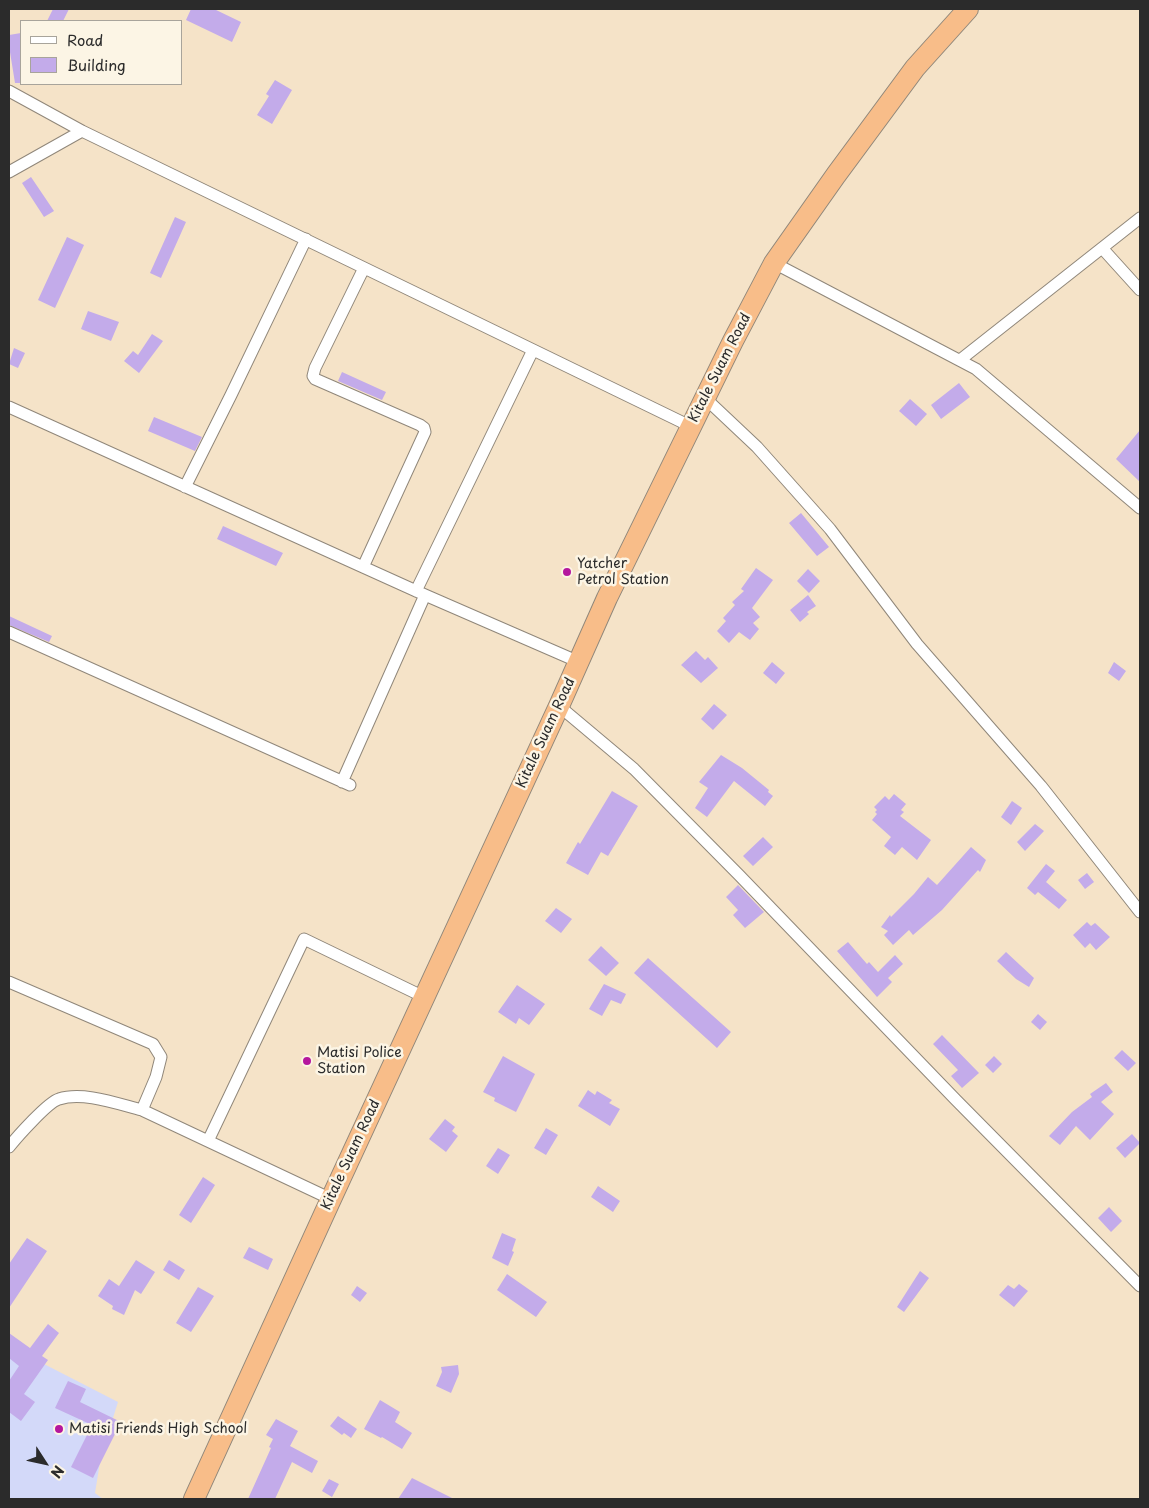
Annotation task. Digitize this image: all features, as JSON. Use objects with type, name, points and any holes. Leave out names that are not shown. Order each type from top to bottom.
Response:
[{"type":"highway","name":"Kitale Suam Road","points":[[194,1499],[611,589],[690,426],[774,263],[915,68],[968,9]]},
{"type":"street","points":[[9,91],[82,131],[690,426]]},
{"type":"street","points":[[9,172],[82,131]]},
{"type":"street","points":[[960,360],[1140,218]]},
{"type":"street","points":[[185,487],[236,386],[306,239]]},
{"type":"street","points":[[1102,248],[1140,290]]},
{"type":"street","points":[[774,263],[976,369],[1140,508]]},
{"type":"street","points":[[363,567],[425,432],[424,428],[420,425],[314,380],[315,368],[364,268]]},
{"type":"street","points":[[9,632],[346,784],[420,593],[533,350]]},
{"type":"street","points":[[705,398],[758,447],[830,529],[917,644],[1041,786],[1140,912]]},
{"type":"street","points":[[9,407],[420,593],[579,662]]},
{"type":"street","points":[[559,706],[634,770],[1140,1286]]},
{"type":"street","points":[[208,1142],[304,940],[424,997]]},
{"type":"street","points":[[9,982],[153,1044],[161,1057],[156,1077],[142,1110]]},
{"type":"street","points":[[9,1147],[37,1116],[58,1099],[73,1097],[94,1098],[142,1110],[331,1199]]},
{"type":"shaded area","name":"Matisi Friends High School","points":[[9,1343],[44,1364],[118,1402],[101,1456],[95,1493],[103,1499],[9,1499]]},
{"type":"building","points":[[53,9],[69,9],[64,20],[48,20]]},
{"type":"building","points":[[191,9],[214,9],[241,22],[232,42],[186,20]]},
{"type":"building","points":[[20,33],[20,83],[15,83],[9,35]]},
{"type":"building","points":[[275,80],[292,90],[272,124],[257,115],[269,96],[266,94]]},
{"type":"building","points":[[31,177],[54,211],[44,217],[22,183]]},
{"type":"building","points":[[175,217],[186,222],[161,278],[150,273]]},
{"type":"building","points":[[67,237],[84,245],[55,308],[38,300]]},
{"type":"building","points":[[88,311],[119,322],[111,341],[81,329]]},
{"type":"building","points":[[152,334],[163,341],[139,373],[124,361],[133,351],[138,355]]},
{"type":"building","points":[[14,348],[25,353],[18,368],[9,364]]},
{"type":"building","points":[[342,372],[386,392],[382,400],[338,381]]},
{"type":"building","points":[[959,383],[970,397],[941,419],[931,405]]},
{"type":"building","points":[[910,399],[927,414],[916,426],[899,411]]},
{"type":"building","points":[[154,417],[202,437],[195,451],[148,431]]},
{"type":"building","points":[[1140,430],[1140,482],[1116,459]]},
{"type":"building","points":[[801,513],[829,547],[817,556],[789,523]]},
{"type":"building","points":[[223,526],[283,553],[276,566],[217,539]]},
{"type":"building","points":[[756,568],[773,580],[752,608],[760,617],[753,623],[759,629],[750,640],[739,632],[729,643],[717,631],[726,621],[723,618],[735,605],[732,602],[744,591],[741,589]]},
{"type":"building","points":[[808,569],[820,581],[809,593],[797,581]]},
{"type":"building","points":[[808,595],[816,606],[807,612],[809,614],[800,622],[790,610]]},
{"type":"building","points":[[9,616],[52,636],[49,642],[9,625]]},
{"type":"building","points":[[696,651],[705,660],[708,657],[718,668],[701,683],[681,665]]},
{"type":"building","points":[[772,662],[785,673],[776,684],[763,673]]},
{"type":"building","points":[[1114,662],[1126,671],[1119,681],[1108,673]]},
{"type":"building","points":[[714,704],[727,715],[713,730],[701,719]]},
{"type":"building","points":[[721,755],[742,768],[769,790],[768,792],[773,796],[765,806],[734,781],[707,817],[695,808],[708,788],[699,782]]},
{"type":"building","points":[[612,791],[638,806],[608,856],[601,852],[588,875],[566,863],[578,842],[580,844]]},
{"type":"building","points":[[894,794],[906,804],[901,810],[904,812],[900,816],[931,840],[917,860],[902,847],[895,855],[884,846],[891,837],[872,820],[877,814],[875,812],[877,810],[874,807],[885,796],[889,800]]},
{"type":"building","points":[[1012,801],[1022,808],[1011,825],[1001,817]]},
{"type":"building","points":[[1035,824],[1044,831],[1025,851],[1017,842]]},
{"type":"building","points":[[763,837],[773,847],[753,866],[743,856]]},
{"type":"building","points":[[971,847],[986,860],[980,872],[978,870],[942,910],[913,935],[909,930],[893,945],[884,935],[888,931],[881,927],[890,915],[891,917],[928,877],[937,885]]},
{"type":"building","points":[[1046,864],[1055,871],[1046,882],[1067,900],[1059,909],[1038,892],[1035,895],[1027,888]]},
{"type":"building","points":[[1087,873],[1094,882],[1085,889],[1078,880]]},
{"type":"building","points":[[738,885],[764,912],[745,928],[733,915],[738,910],[726,897]]},
{"type":"building","points":[[556,908],[572,919],[561,933],[545,921]]},
{"type":"building","points":[[1087,922],[1091,926],[1095,923],[1110,937],[1096,950],[1090,943],[1085,948],[1073,935]]},
{"type":"building","points":[[848,942],[867,964],[869,962],[878,972],[895,955],[903,964],[888,978],[892,982],[877,997],[837,951]]},
{"type":"building","points":[[601,946],[619,963],[606,976],[588,960]]},
{"type":"building","points":[[1006,952],[1034,978],[1029,987],[1016,979],[997,961]]},
{"type":"building","points":[[648,958],[731,1032],[717,1048],[634,973]]},
{"type":"building","points":[[604,984],[626,994],[621,1004],[611,1000],[602,1016],[589,1009]]},
{"type":"building","points":[[517,985],[545,1004],[529,1025],[519,1018],[516,1024],[498,1012]]},
{"type":"building","points":[[1038,1014],[1047,1022],[1040,1030],[1031,1022]]},
{"type":"building","points":[[942,1035],[979,1073],[962,1088],[951,1076],[958,1070],[933,1044]]},
{"type":"building","points":[[1122,1050],[1136,1063],[1128,1071],[1114,1058]]},
{"type":"building","points":[[503,1056],[535,1074],[516,1112],[494,1101],[495,1098],[483,1092]]},
{"type":"building","points":[[994,1056],[1002,1064],[993,1073],[985,1065]]},
{"type":"building","points":[[1106,1083],[1113,1092],[1101,1102],[1114,1114],[1090,1140],[1076,1126],[1060,1145],[1049,1136],[1072,1112],[1092,1097],[1090,1094]]},
{"type":"building","points":[[588,1090],[595,1095],[597,1091],[612,1100],[609,1103],[620,1109],[610,1126],[578,1106]]},
{"type":"building","points":[[445,1119],[455,1127],[452,1131],[458,1136],[446,1152],[429,1139]]},
{"type":"building","points":[[546,1128],[558,1135],[546,1155],[534,1148]]},
{"type":"building","points":[[1132,1134],[1140,1143],[1125,1158],[1116,1148]]},
{"type":"building","points":[[498,1148],[510,1155],[498,1174],[486,1166]]},
{"type":"building","points":[[203,1177],[215,1185],[191,1223],[179,1215]]},
{"type":"building","points":[[598,1186],[620,1201],[613,1212],[591,1197]]},
{"type":"building","points":[[1109,1207],[1122,1221],[1111,1232],[1098,1218]]},
{"type":"building","points":[[502,1233],[516,1239],[512,1251],[514,1252],[508,1266],[492,1258]]},
{"type":"building","points":[[27,1238],[47,1251],[9,1308],[9,1264]]},
{"type":"building","points":[[249,1247],[273,1259],[268,1270],[243,1258]]},
{"type":"building","points":[[136,1260],[155,1272],[141,1294],[135,1290],[124,1315],[112,1309],[113,1306],[98,1296],[109,1279],[119,1286]]},
{"type":"building","points":[[169,1260],[185,1270],[179,1280],[163,1270]]},
{"type":"building","points":[[920,1271],[929,1278],[904,1312],[897,1307]]},
{"type":"building","points":[[507,1274],[547,1302],[536,1317],[497,1290]]},
{"type":"building","points":[[1019,1284],[1028,1291],[1014,1307],[999,1295],[1008,1285],[1014,1289]]},
{"type":"building","points":[[357,1286],[367,1293],[360,1302],[351,1295]]},
{"type":"building","points":[[198,1287],[214,1296],[191,1332],[176,1323]]},
{"type":"building","points":[[48,1324],[59,1333],[42,1356],[48,1360],[24,1394],[35,1402],[21,1421],[9,1412],[9,1381],[19,1366],[9,1358],[9,1333],[30,1348]]},
{"type":"building","points":[[458,1365],[459,1374],[451,1393],[436,1386],[442,1372],[441,1367]]},
{"type":"building","points":[[68,1381],[86,1389],[80,1402],[121,1422],[93,1478],[71,1467],[92,1425],[55,1408]]},
{"type":"building","points":[[380,1400],[400,1412],[395,1422],[412,1433],[402,1449],[364,1429]]},
{"type":"building","points":[[338,1416],[357,1429],[351,1438],[344,1433],[342,1435],[330,1426]]},
{"type":"building","points":[[276,1419],[298,1431],[290,1446],[318,1461],[312,1473],[292,1462],[275,1499],[248,1499],[271,1448],[269,1447],[273,1439],[266,1435]]},
{"type":"building","points":[[412,1478],[454,1499],[398,1499]]},
{"type":"building","points":[[329,1479],[339,1484],[332,1497],[322,1491]]},
{"type":"place","name":"Yatcher Petrol Station","points":[[567,572]]},
{"type":"place","name":"Matisi Police Station","points":[[307,1061]]},
{"type":"place","name":"Matisi Friends High School","points":[[59,1429]]}]
